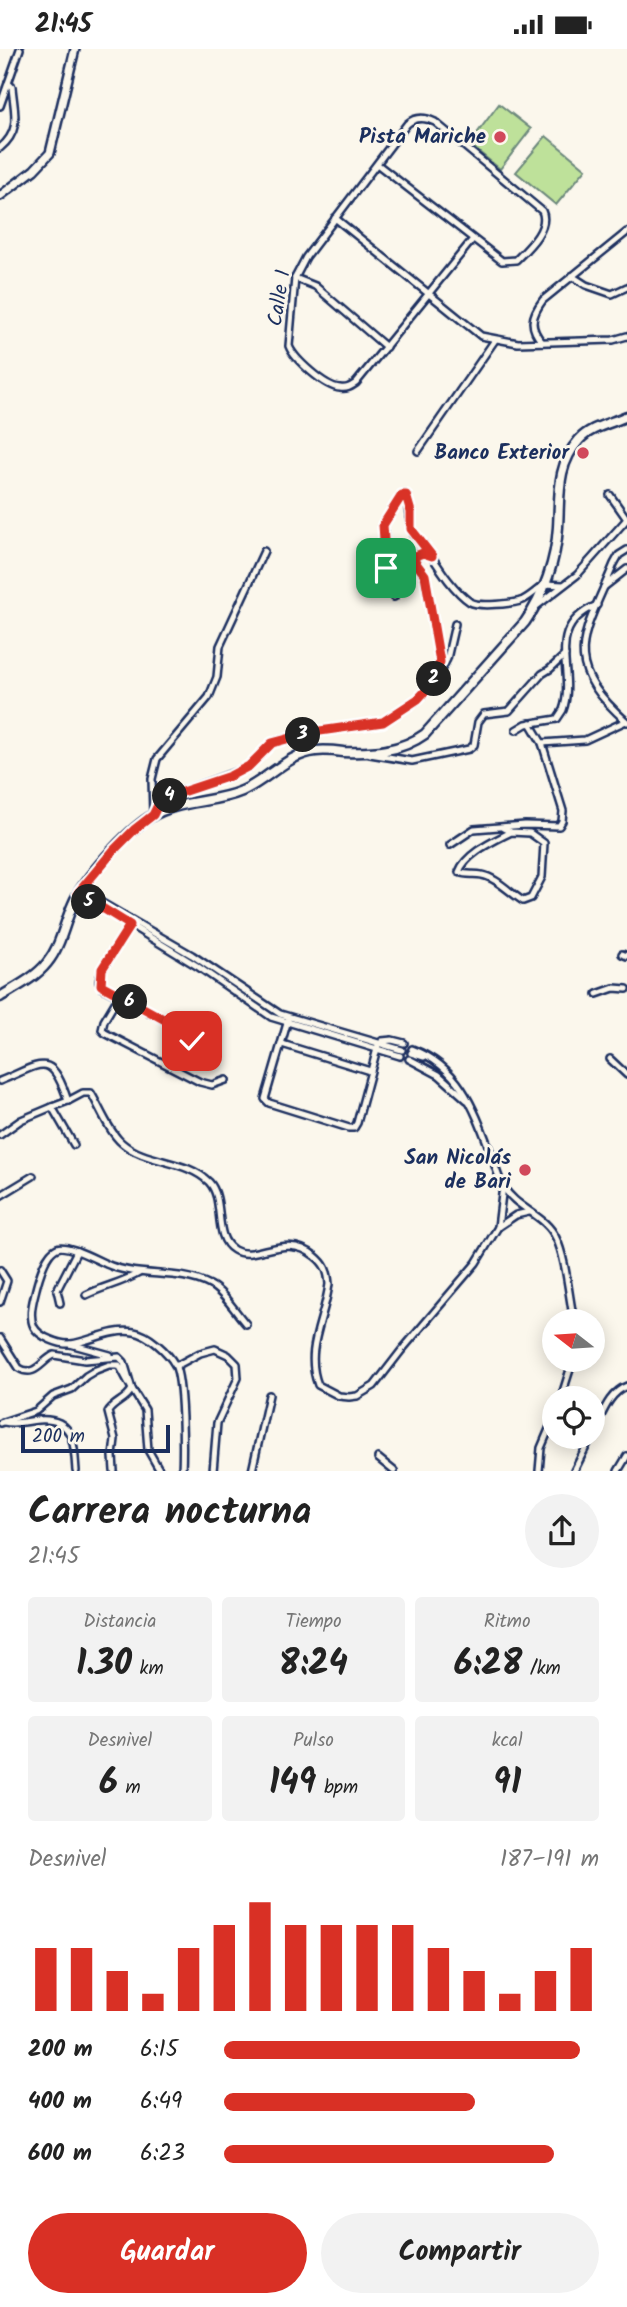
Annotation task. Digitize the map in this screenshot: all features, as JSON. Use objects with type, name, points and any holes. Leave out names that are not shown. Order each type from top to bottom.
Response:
[{"type":"main road","points":[[0,196],[34,170],[50,153],[75,49]]},
{"type":"main road","points":[[0,997],[29,979],[48,962],[60,940],[78,893],[114,850],[153,815],[178,804],[240,792],[255,785],[290,759],[317,750],[364,753],[396,749],[411,744],[425,734],[535,607],[551,569],[558,528],[560,475],[566,460],[579,440],[589,432],[627,417]]},
{"type":"street","points":[[0,106],[20,49]]},
{"type":"street","points":[[0,148],[10,139],[14,130],[12,87],[8,83]]},
{"type":"street","name":"Calle 1","points":[[419,118],[429,119],[492,167],[542,211],[545,217],[544,225],[525,251],[516,260],[508,262],[502,261],[473,239],[356,383],[348,388],[338,388],[327,384],[292,353],[289,346],[295,278],[299,267],[377,164],[407,124],[419,118]]},
{"type":"street","points":[[377,164],[473,239]]},
{"type":"street","points":[[335,218],[481,336],[495,340],[542,342],[627,336]]},
{"type":"street","points":[[542,342],[533,331],[535,311],[543,300],[627,232]]},
{"type":"street","points":[[572,277],[612,294],[627,287]]},
{"type":"street","points":[[295,278],[315,286],[386,347]]},
{"type":"street","points":[[418,451],[495,340]]},
{"type":"street","points":[[394,597],[385,578],[383,525],[402,495],[406,495],[411,512],[411,529],[442,573],[471,602],[514,603],[524,600],[545,584],[563,585]]},
{"type":"street","points":[[535,607],[578,575],[627,519],[610,495]]},
{"type":"street","points":[[542,743],[584,740],[627,721],[595,691],[585,670],[582,652],[583,640],[604,587],[617,558],[627,550]]},
{"type":"street","points":[[153,815],[152,779],[157,758],[209,697],[217,677],[220,646],[264,551]]},
{"type":"street","points":[[431,685],[440,662],[439,647],[425,575],[415,562],[415,556],[423,553],[432,556]]},
{"type":"street","points":[[604,587],[627,569]]},
{"type":"street","points":[[516,730],[530,723],[557,719],[563,710],[566,638],[572,623],[585,610],[597,605]]},
{"type":"street","points":[[153,815],[159,803],[167,797],[230,776],[249,766],[272,743],[313,732],[383,722],[418,699],[442,672],[455,624]]},
{"type":"street","points":[[364,753],[412,761],[469,749],[474,745],[478,722],[484,714],[509,711],[541,674],[565,655]]},
{"type":"street","points":[[450,845],[474,829],[524,825],[551,828],[559,826],[563,811],[542,743],[530,723]]},
{"type":"street","points":[[503,828],[511,832],[530,833],[544,843],[542,877],[531,898],[523,901],[483,875],[463,875],[459,872],[472,855],[511,832]]},
{"type":"street","points":[[78,893],[225,976],[288,1020],[381,1046],[402,1051],[392,1040],[381,1046],[370,1071],[354,1128],[269,1103],[265,1099],[288,1020]]},
{"type":"street","points":[[131,922],[99,981],[103,988],[189,1033],[191,1048],[176,1068]]},
{"type":"street","points":[[597,994],[614,988],[627,989]]},
{"type":"street","points":[[119,996],[102,1026],[105,1033],[206,1085],[226,1080]]},
{"type":"street","points":[[282,1044],[370,1071]]},
{"type":"street","points":[[470,1102],[411,1054],[434,1061],[460,1085],[470,1102],[503,1186],[517,1203],[548,1224],[558,1241],[572,1309]]},
{"type":"street","points":[[610,1059],[627,1075]]},
{"type":"street","points":[[0,1081],[44,1064],[58,1073],[68,1101]]},
{"type":"street","points":[[0,1135],[21,1119],[83,1093],[92,1093],[123,1144],[191,1170],[207,1181],[217,1195],[222,1232],[231,1248],[240,1253],[277,1246],[298,1247],[322,1261],[329,1283],[312,1351],[313,1366],[318,1385],[339,1396],[357,1396],[374,1386],[468,1274],[498,1227],[503,1186]]},
{"type":"street","points":[[52,1107],[74,1145]]},
{"type":"street","points":[[0,1196],[33,1176]]},
{"type":"street","points":[[498,1227],[529,1212]]},
{"type":"street","points":[[132,1389],[124,1362],[116,1357],[46,1337],[36,1330],[32,1316],[39,1278],[52,1252],[61,1247],[139,1273]]},
{"type":"street","points":[[60,1303],[57,1290],[77,1251]]},
{"type":"street","points":[[0,1270],[7,1281],[0,1303]]},
{"type":"street","points":[[86,1296],[100,1288],[151,1271],[211,1286],[246,1324]]},
{"type":"street","points":[[70,1344],[134,1332],[147,1337],[176,1366],[182,1408],[182,1471]]},
{"type":"street","points":[[0,1338],[19,1368],[30,1372],[54,1355],[85,1360],[116,1357]]},
{"type":"street","points":[[176,1366],[200,1353],[215,1349],[228,1355],[237,1364],[238,1378],[217,1423],[213,1471]]},
{"type":"street","points":[[2,1423],[36,1411],[53,1396],[72,1389],[86,1376],[109,1365],[119,1366],[145,1410],[148,1450],[160,1471]]},
{"type":"street","points":[[605,1409],[618,1390],[627,1386]]},
{"type":"street","points":[[114,1471],[115,1439],[108,1412],[132,1389]]},
{"type":"street","points":[[252,1471],[269,1395]]},
{"type":"street","points":[[2,1423],[20,1424],[48,1420],[64,1425],[70,1433],[74,1447],[76,1471]]},
{"type":"street","points":[[540,1471],[542,1446]]},
{"type":"street","points":[[574,1471],[585,1449]]},
{"type":"street","points":[[618,1471],[627,1456]]},
{"type":"street","points":[[378,1458],[394,1471]]},
{"type":"green space","name":"Pista Mariche","points":[[499,104],[531,129],[500,169],[469,144]]},
{"type":"green space","points":[[546,136],[586,169],[556,205],[516,172]]},
{"type":"tunnel","points":[[404,1043],[413,1046]]},
{"type":"tunnel","points":[[399,1059],[408,1062]]},
{"type":"place","name":"Pista Mariche","points":[[500,137]]},
{"type":"place","name":"Banco Exterior","points":[[583,453]]},
{"type":"place","name":"San Nicolás de Bari","points":[[525,1170]]},
{"type":"route","points":[[192,1041],[189,1033],[103,988],[99,981],[102,969],[130,925],[78,893],[114,850],[153,815],[159,803],[167,797],[230,776],[249,766],[272,743],[313,732],[383,722],[418,699],[431,685],[440,662],[425,575],[415,562],[415,556],[419,553],[432,556],[411,529],[411,512],[406,495],[402,495],[383,525],[386,568]]}]
